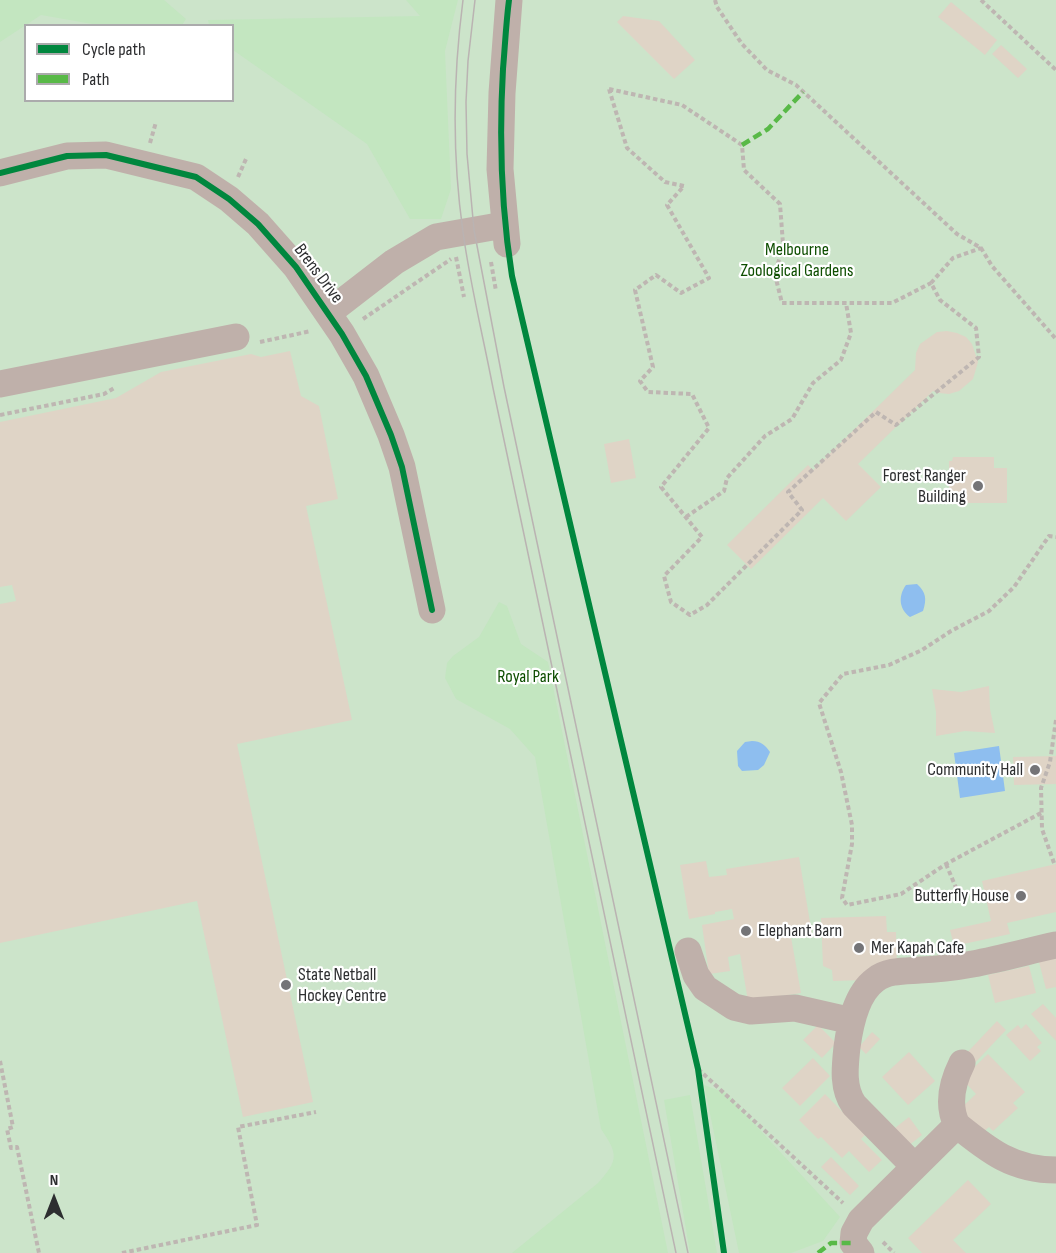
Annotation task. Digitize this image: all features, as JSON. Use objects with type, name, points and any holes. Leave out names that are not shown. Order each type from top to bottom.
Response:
[{"type":"street","points":[[328,313],[394,262],[436,237],[500,242],[502,93],[510,0]]},
{"type":"street","name":"Brens Drive","points":[[0,173],[67,156],[106,155],[196,177],[229,199],[258,224],[296,267],[328,313],[366,376],[402,467],[432,610]]},
{"type":"street","points":[[0,384],[236,337]]},
{"type":"street","points":[[915,1166],[854,1105],[846,1087],[845,1074],[852,1021],[864,993],[872,982],[881,976],[905,971],[953,968],[1056,945]]},
{"type":"street","points":[[688,951],[696,975],[705,988],[734,1007],[751,1011],[791,1008],[852,1021]]},
{"type":"street","points":[[962,1064],[956,1077],[952,1098],[952,1110],[957,1125],[989,1151],[1005,1160],[1031,1168],[1056,1170]]},
{"type":"street","points":[[861,1253],[855,1248],[853,1240],[861,1220],[957,1125]]},
{"type":"path","points":[[716,0],[717,7],[742,44],[767,70],[796,85],[957,234],[981,248],[992,266],[1056,339]]},
{"type":"path","points":[[981,0],[1056,70]]},
{"type":"path","points":[[931,283],[940,300],[976,328],[979,357],[896,425],[876,412],[788,492],[802,510],[707,605],[690,615],[671,602],[664,576],[702,537],[661,487],[709,428],[692,394],[648,392],[640,381],[653,367],[635,290],[656,275],[681,292],[709,278],[667,205],[684,186],[665,182],[627,148],[609,89],[682,105],[742,145],[744,170],[780,204],[783,243],[776,275],[782,303],[892,303],[931,283],[953,258],[981,248]]},
{"type":"path","points":[[496,291],[500,242]]},
{"type":"path","points":[[456,256],[464,297]]},
{"type":"path","points":[[686,517],[724,491],[727,478],[757,444],[765,436],[792,419],[813,383],[841,360],[851,333],[846,303]]},
{"type":"path","points":[[1041,813],[946,864],[901,894],[847,905],[842,898],[852,844],[852,825],[841,772],[819,703],[843,674],[889,665],[922,650],[951,631],[989,611],[1014,587],[1049,536],[1056,537]]},
{"type":"path","points":[[1054,863],[1042,829],[1041,788],[1050,762],[1056,720]]},
{"type":"path","points":[[946,864],[957,891]]},
{"type":"path","points":[[696,1058],[700,1081]]},
{"type":"path","points":[[0,1061],[13,1127],[7,1129],[11,1148],[17,1147],[39,1253]]},
{"type":"path","points":[[698,1069],[894,1253]]},
{"type":"path","points":[[122,1253],[257,1225],[238,1126],[316,1112]]},
{"type":"green space","name":"Royal Park","points":[[0,0],[1056,0],[1056,1253],[0,1253]]},
{"type":"green space","points":[[0,0],[164,0],[186,19],[183,24],[92,24],[41,15],[24,24],[0,42]]},
{"type":"green space","points":[[406,0],[458,0],[445,51],[451,189],[441,219],[410,219],[367,144],[234,51],[234,24],[209,24],[208,20],[420,16]]},
{"type":"green space","points":[[499,602],[507,606],[521,644],[548,662],[668,1253],[512,1253],[598,1183],[610,1168],[614,1157],[611,1145],[601,1129],[535,757],[510,729],[456,699],[445,678],[447,663],[479,637]]},
{"type":"green space","points":[[704,1085],[726,1093],[840,1217],[823,1241],[791,1253],[739,1253]]},
{"type":"green space","points":[[690,1095],[717,1253],[690,1253],[664,1100]]},
{"type":"water","points":[[917,584],[924,593],[924,607],[923,611],[910,617],[902,606],[902,594],[906,585]]},
{"type":"water","points":[[752,741],[762,744],[770,752],[764,765],[758,770],[742,771],[738,766],[737,751],[745,742]]},
{"type":"water","points":[[999,746],[1005,791],[960,798],[954,753]]},
{"type":"building","points":[[951,2],[997,40],[985,55],[938,17]]},
{"type":"building","points":[[623,16],[659,21],[695,60],[674,79],[617,22]]},
{"type":"building","points":[[1001,45],[1027,69],[1018,78],[992,54]]},
{"type":"building","points":[[947,331],[966,337],[972,344],[978,362],[973,379],[959,391],[949,394],[933,391],[858,464],[881,487],[846,521],[823,498],[751,569],[727,545],[808,465],[813,470],[915,370],[916,353],[920,344],[937,332]]},
{"type":"building","points":[[290,351],[301,396],[319,406],[338,499],[306,506],[352,720],[237,744],[313,1102],[243,1117],[197,901],[0,943],[0,604],[16,601],[12,585],[0,587],[0,422],[116,398],[161,372],[251,354],[261,357]]},
{"type":"building","points":[[629,439],[636,478],[611,483],[604,444]]},
{"type":"building","name":"Forest Ranger Building","points":[[953,457],[994,457],[994,468],[1007,468],[1007,503],[949,503],[949,461],[952,461]]},
{"type":"building","points":[[989,686],[990,709],[995,733],[965,731],[936,736],[936,712],[932,689],[961,692]]},
{"type":"building","name":"Community Hall","points":[[1056,756],[1056,784],[1014,785],[1013,757]]},
{"type":"building","name":"Elephant Barn","points":[[799,857],[812,934],[791,937],[801,993],[748,1001],[740,954],[728,957],[730,971],[709,974],[702,925],[734,919],[732,909],[689,919],[680,865],[706,861],[709,877],[727,875],[726,869]]},
{"type":"building","name":"Butterfly House","points":[[1056,864],[1056,912],[1007,923],[1010,934],[954,946],[950,930],[991,921],[982,881]]},
{"type":"building","name":"Mer Kapah Cafe","points":[[886,916],[887,932],[896,932],[897,963],[866,980],[833,981],[832,970],[823,966],[821,918]]},
{"type":"building","points":[[1056,958],[1056,987],[1046,989],[1039,962]]},
{"type":"building","points":[[1029,966],[1036,993],[995,1003],[988,975]]},
{"type":"building","points":[[1043,1004],[1056,1018],[1056,1041],[1031,1014]]},
{"type":"building","points":[[997,1021],[1006,1030],[971,1067],[962,1058]]},
{"type":"building","points":[[1026,1024],[1042,1043],[1037,1047],[1041,1051],[1030,1061],[1006,1035],[1018,1025],[1021,1029]]},
{"type":"building","points":[[818,1025],[836,1043],[822,1058],[803,1040]]},
{"type":"building","points":[[872,1032],[880,1039],[866,1054],[859,1047]]},
{"type":"building","points":[[909,1052],[935,1081],[908,1105],[882,1077]]},
{"type":"building","points":[[988,1054],[1025,1092],[1013,1103],[1018,1108],[993,1131],[989,1127],[981,1134],[958,1111],[976,1094],[962,1079]]},
{"type":"building","points":[[813,1058],[830,1076],[800,1106],[782,1088]]},
{"type":"building","points":[[825,1094],[865,1135],[861,1139],[882,1160],[869,1172],[849,1151],[842,1158],[821,1137],[818,1139],[799,1120]]},
{"type":"building","points":[[909,1117],[922,1135],[908,1146],[895,1128]]},
{"type":"building","points":[[831,1157],[859,1186],[850,1195],[821,1167]]},
{"type":"building","points":[[968,1180],[991,1204],[953,1240],[966,1253],[922,1253],[908,1238]]},
{"type":"tram line","points":[[463,0],[457,58],[455,116],[459,203],[466,252],[676,1253]]},
{"type":"tram line","points":[[475,0],[466,102],[467,154],[474,230],[504,387],[688,1253]]},
{"type":"marked path","points":[[742,145],[768,129],[803,92]]},
{"type":"marked path","points":[[818,1253],[831,1243],[853,1243]]},
{"type":"cycle path","points":[[509,0],[503,69],[501,147],[505,224],[512,276],[698,1069],[724,1253]]},
{"type":"cycle path","points":[[0,173],[67,156],[106,155],[196,177],[229,199],[258,224],[296,267],[342,334],[366,376],[402,467],[432,610]]},
{"type":"place","name":"Forest Ranger Building","points":[[978,486]]},
{"type":"place","name":"Community Hall","points":[[1035,770]]},
{"type":"place","name":"Butterfly House","points":[[1021,896]]},
{"type":"place","name":"Elephant Barn","points":[[746,931]]},
{"type":"place","name":"Mer Kapah Cafe","points":[[859,948]]},
{"type":"place","name":"State Netball Hockey Centre","points":[[286,985]]},
{"type":"park label","name":"Melbourne Zoological Gardens","points":[[797,260]]}]
